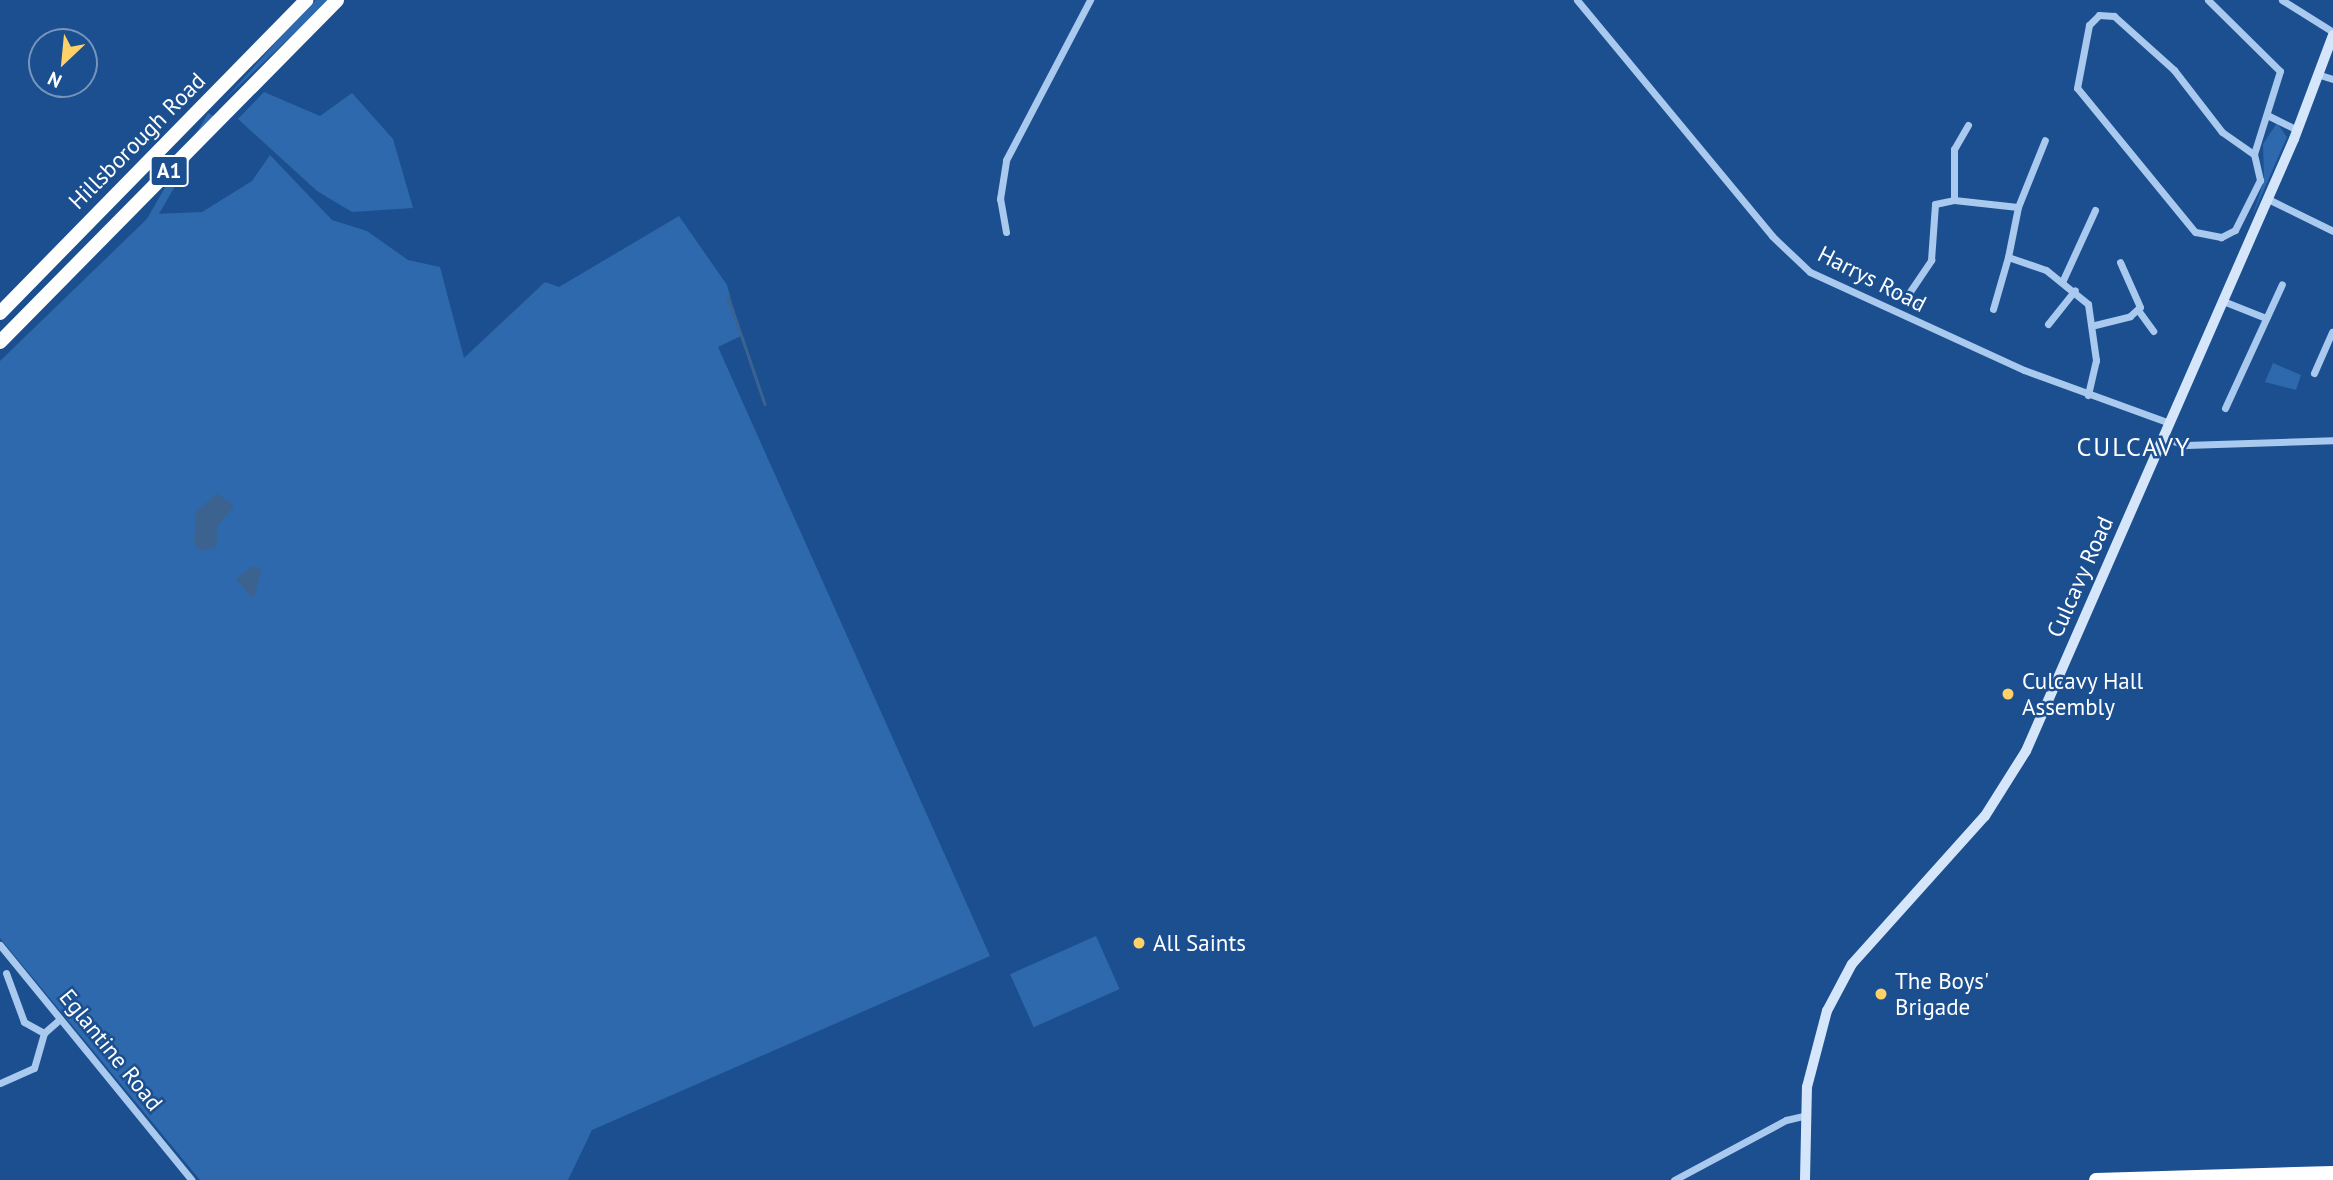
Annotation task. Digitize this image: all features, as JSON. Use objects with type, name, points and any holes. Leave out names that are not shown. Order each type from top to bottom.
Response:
[{"type":"highway","name":"Hillsborough Road","points":[[0,313],[306,0]]},
{"type":"highway","name":"Hillsborough Road","points":[[0,342],[337,0]]},
{"type":"highway","points":[[2096,1180],[2333,1173]]},
{"type":"street","points":[[1006,232],[1000,199],[1006,160],[1090,0]]},
{"type":"street","name":"Harrys Road","points":[[1577,0],[1772,236],[1810,272],[2088,394],[2170,423]]},
{"type":"street","points":[[2208,0],[2280,71],[2269,116],[2254,154],[2260,180],[2235,230],[2221,237],[2194,232],[2077,88],[2093,18],[2113,16],[2174,70],[2222,132],[2254,154]]},
{"type":"street","points":[[2282,0],[2333,33]]},
{"type":"street","name":"Culcavy Road","points":[[1805,1180],[1804,1116],[1817,1037],[1838,989],[2016,771],[2298,130],[2333,33]]},
{"type":"street","points":[[2320,75],[2333,79]]},
{"type":"street","points":[[2269,116],[2298,130]]},
{"type":"street","points":[[1954,200],[1954,149],[1968,125]]},
{"type":"street","points":[[1993,309],[1994,288],[2008,257],[2018,207],[2045,140]]},
{"type":"street","points":[[2268,199],[2333,231]]},
{"type":"street","points":[[1909,293],[1931,260],[1935,204],[1954,200],[2018,207]]},
{"type":"street","points":[[2063,281],[2095,210]]},
{"type":"street","points":[[2008,257],[2063,281],[2076,290],[2095,325],[2088,394]]},
{"type":"street","points":[[2120,262],[2141,299],[2138,310]]},
{"type":"street","points":[[2225,408],[2282,284]]},
{"type":"street","points":[[1896,289],[1909,293],[1917,303]]},
{"type":"street","points":[[2048,324],[2076,290]]},
{"type":"street","points":[[2223,300],[2266,318]]},
{"type":"street","points":[[2095,325],[2138,310]]},
{"type":"street","points":[[2138,310],[2153,331]]},
{"type":"street","points":[[2314,373],[2332,332]]},
{"type":"street","points":[[2324,352],[2333,356]]},
{"type":"street","points":[[2164,438],[2186,445],[2333,440]]},
{"type":"street","name":"Eglantine Road","points":[[0,945],[192,1180]]},
{"type":"street","points":[[6,973],[24,1022],[44,1033]]},
{"type":"street","points":[[0,1083],[34,1068],[44,1033],[60,1019]]},
{"type":"street","points":[[1674,1180],[1786,1120],[1804,1116]]},
{"type":"shaded area","points":[[316,0],[329,0],[223,101],[287,30]]},
{"type":"shaded area","points":[[264,92],[320,116],[352,93],[393,139],[413,208],[352,212],[317,191],[238,119]]},
{"type":"shaded area","points":[[208,113],[215,117],[82,346],[76,342]]},
{"type":"shaded area","points":[[2277,123],[2287,137],[2252,217],[2264,181],[2263,144]]},
{"type":"shaded area","points":[[270,155],[332,220],[367,231],[408,260],[440,267],[464,358],[545,282],[559,287],[679,216],[727,285],[741,336],[718,347],[990,956],[592,1130],[568,1180],[200,1180],[0,938],[0,361],[152,214],[202,212],[252,181]]},
{"type":"shaded area","points":[[2273,363],[2301,375],[2296,390],[2265,382]]},
{"type":"shaded area","points":[[217,493],[234,506],[218,526],[216,547],[200,551],[194,543],[196,512]]},
{"type":"shaded area","points":[[253,566],[262,570],[253,599],[236,579]]},
{"type":"shaded area","points":[[1096,936],[1120,989],[1034,1027],[1010,974]]},
{"type":"waterway","points":[[728,296],[765,404]]},
{"type":"place","name":"Culcavy Hall Assembly","points":[[2008,694]]},
{"type":"place","name":"All Saints","points":[[1139,943]]},
{"type":"place","name":"The Boys' Brigade","points":[[1881,994]]},
{"type":"district","name":"CULCAVY","points":[[2134,447]]}]
